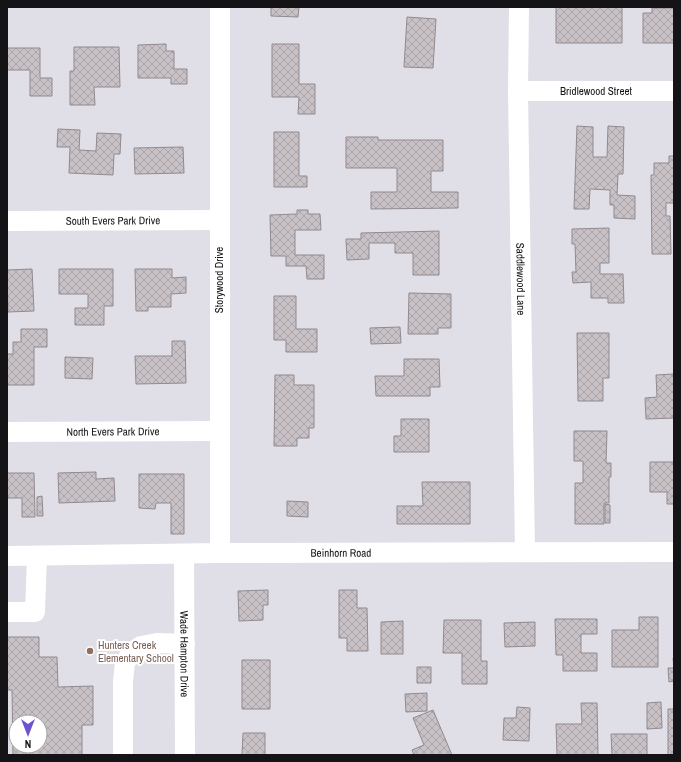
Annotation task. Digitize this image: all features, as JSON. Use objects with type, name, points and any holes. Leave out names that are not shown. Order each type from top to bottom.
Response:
[{"type":"street","name":"Storywood Drive","points":[[220,7],[218,220],[220,553]]},
{"type":"street","name":"Saddlewood Lane","points":[[519,7],[518,91],[525,552]]},
{"type":"street","name":"Bridlewood Street","points":[[518,91],[674,91]]},
{"type":"street","name":"South Evers Park Drive","points":[[7,221],[218,220]]},
{"type":"street","name":"North Evers Park Drive","points":[[7,432],[219,431]]},
{"type":"street","name":"Beinhorn Road","points":[[7,556],[220,553],[674,552]]},
{"type":"street","name":"Wade Hampton Drive","points":[[184,554],[185,755]]},
{"type":"street","points":[[7,612],[35,612],[37,556]]},
{"type":"street","points":[[123,755],[123,681],[125,663],[131,653],[141,646],[157,643],[184,644]]},
{"type":"building","points":[[271,7],[299,7],[298,17],[271,16]]},
{"type":"building","points":[[556,7],[622,7],[622,43],[556,43]]},
{"type":"building","points":[[652,8],[674,8],[674,43],[643,43],[643,13],[652,13]]},
{"type":"building","points":[[407,17],[436,19],[433,68],[404,67]]},
{"type":"building","points":[[166,44],[166,51],[174,51],[174,69],[187,69],[187,84],[171,84],[171,78],[138,78],[138,45]]},
{"type":"building","points":[[272,44],[299,44],[299,84],[315,84],[315,114],[298,114],[299,97],[272,97]]},
{"type":"building","points":[[74,47],[119,47],[120,87],[94,87],[95,105],[70,105],[70,71],[74,71]]},
{"type":"building","points":[[7,48],[40,48],[40,78],[52,78],[52,96],[30,96],[30,70],[7,70]]},
{"type":"building","points":[[577,126],[593,127],[593,157],[607,157],[608,126],[624,127],[623,174],[618,174],[617,195],[635,196],[635,219],[614,218],[614,205],[610,205],[610,190],[590,189],[589,209],[574,209]]},
{"type":"building","points":[[58,129],[80,130],[79,150],[96,151],[97,133],[121,134],[120,154],[114,154],[113,175],[69,173],[70,147],[57,147]]},
{"type":"building","points":[[274,132],[299,132],[299,176],[307,176],[307,187],[274,187]]},
{"type":"building","points":[[346,137],[378,137],[378,140],[443,140],[443,171],[431,171],[431,192],[458,192],[458,208],[371,209],[371,192],[397,192],[397,168],[346,168]]},
{"type":"building","points":[[183,147],[184,173],[135,174],[134,148]]},
{"type":"building","points":[[669,156],[674,156],[674,203],[666,203],[666,216],[670,216],[671,254],[652,254],[651,175],[654,175],[654,163],[669,163]]},
{"type":"building","points":[[297,210],[308,210],[308,214],[320,214],[321,230],[295,230],[295,255],[324,255],[324,279],[307,279],[306,266],[286,266],[286,256],[271,256],[270,215],[297,214]]},
{"type":"building","points":[[609,228],[609,263],[600,263],[600,274],[623,274],[624,303],[608,303],[608,298],[591,298],[591,282],[573,283],[572,272],[576,272],[575,244],[572,244],[572,229]]},
{"type":"building","points":[[439,231],[439,275],[413,275],[413,253],[395,253],[395,243],[369,243],[369,259],[347,260],[346,239],[361,239],[361,233]]},
{"type":"building","points":[[32,269],[34,311],[8,312],[7,270]]},
{"type":"building","points":[[59,269],[113,269],[113,306],[104,306],[104,325],[75,325],[75,308],[88,308],[88,294],[59,294]]},
{"type":"building","points":[[135,269],[172,269],[172,278],[186,277],[186,293],[171,294],[171,307],[148,307],[148,311],[136,311]]},
{"type":"building","points":[[409,293],[451,294],[451,328],[438,328],[438,334],[408,334]]},
{"type":"building","points":[[274,296],[296,296],[296,329],[317,329],[317,352],[286,352],[286,340],[274,340]]},
{"type":"building","points":[[400,327],[401,343],[371,344],[370,328]]},
{"type":"building","points":[[21,329],[47,329],[47,347],[34,347],[34,385],[7,385],[7,354],[13,354],[13,342],[21,342]]},
{"type":"building","points":[[577,333],[609,333],[609,378],[603,378],[603,401],[578,401]]},
{"type":"building","points":[[172,341],[185,341],[186,383],[136,384],[135,356],[172,356]]},
{"type":"building","points":[[65,357],[93,358],[92,379],[65,378]]},
{"type":"building","points":[[404,359],[439,359],[440,387],[430,387],[430,396],[376,396],[375,376],[404,376]]},
{"type":"building","points":[[674,374],[674,418],[646,419],[645,398],[657,397],[656,375]]},
{"type":"building","points":[[275,375],[294,375],[294,385],[314,385],[314,428],[309,428],[309,438],[297,438],[297,446],[274,446]]},
{"type":"building","points":[[401,419],[429,419],[429,452],[394,452],[394,436],[401,436]]},
{"type":"building","points":[[574,431],[607,431],[606,463],[611,463],[611,477],[609,477],[609,503],[604,503],[604,524],[575,524],[575,483],[583,483],[583,461],[574,461]]},
{"type":"building","points":[[650,462],[674,462],[674,504],[667,504],[667,492],[650,492]]},
{"type":"building","points":[[96,472],[96,479],[114,478],[115,501],[59,503],[58,473]]},
{"type":"building","points":[[7,473],[34,473],[35,517],[22,517],[22,498],[7,498]]},
{"type":"building","points":[[139,474],[184,474],[184,534],[171,534],[171,503],[156,503],[155,509],[139,508]]},
{"type":"building","points":[[422,482],[470,482],[470,524],[397,524],[397,506],[423,506]]},
{"type":"building","points":[[42,496],[43,516],[37,516],[37,497]]},
{"type":"building","points":[[287,501],[308,502],[308,517],[287,516]]},
{"type":"building","points":[[605,504],[610,505],[610,523],[605,523]]},
{"type":"building","points":[[268,590],[268,605],[263,605],[263,620],[239,621],[238,591]]},
{"type":"building","points":[[339,590],[357,590],[357,608],[367,608],[368,651],[347,651],[347,638],[339,638]]},
{"type":"building","points":[[639,617],[658,617],[658,667],[612,667],[612,630],[639,630]]},
{"type":"building","points":[[555,619],[597,619],[597,634],[581,634],[581,653],[597,653],[597,671],[563,671],[563,655],[556,655]]},
{"type":"building","points":[[444,620],[481,620],[481,661],[487,661],[487,684],[462,684],[462,653],[443,653]]},
{"type":"building","points":[[403,621],[403,654],[381,654],[381,622]]},
{"type":"building","points":[[535,622],[535,646],[505,647],[504,623]]},
{"type":"building","points":[[7,637],[39,637],[39,657],[57,657],[58,687],[93,686],[93,725],[82,725],[82,755],[13,755],[48,754],[48,714],[12,714],[12,690],[7,690]]},
{"type":"building","points":[[242,660],[270,660],[270,709],[242,709]]},
{"type":"building","points":[[417,667],[431,667],[431,683],[417,683]]},
{"type":"building","points":[[668,668],[674,668],[674,681],[669,682]]},
{"type":"building","points":[[427,693],[427,711],[406,712],[405,694]]},
{"type":"building","points":[[661,702],[662,728],[647,729],[647,703]]},
{"type":"building","points":[[581,703],[597,703],[598,755],[557,755],[556,724],[582,724]]},
{"type":"building","points":[[517,707],[530,708],[529,741],[503,740],[504,718],[516,718]]},
{"type":"building","points":[[668,709],[674,709],[674,755],[668,755]]},
{"type":"building","points":[[433,710],[452,755],[414,755],[412,750],[424,745],[413,718]]},
{"type":"building","points":[[243,733],[265,733],[265,755],[242,755]]},
{"type":"building","points":[[611,734],[647,734],[647,755],[612,755]]},
{"type":"place","name":"Hunters Creek Elementary School","points":[[90,651]]}]
